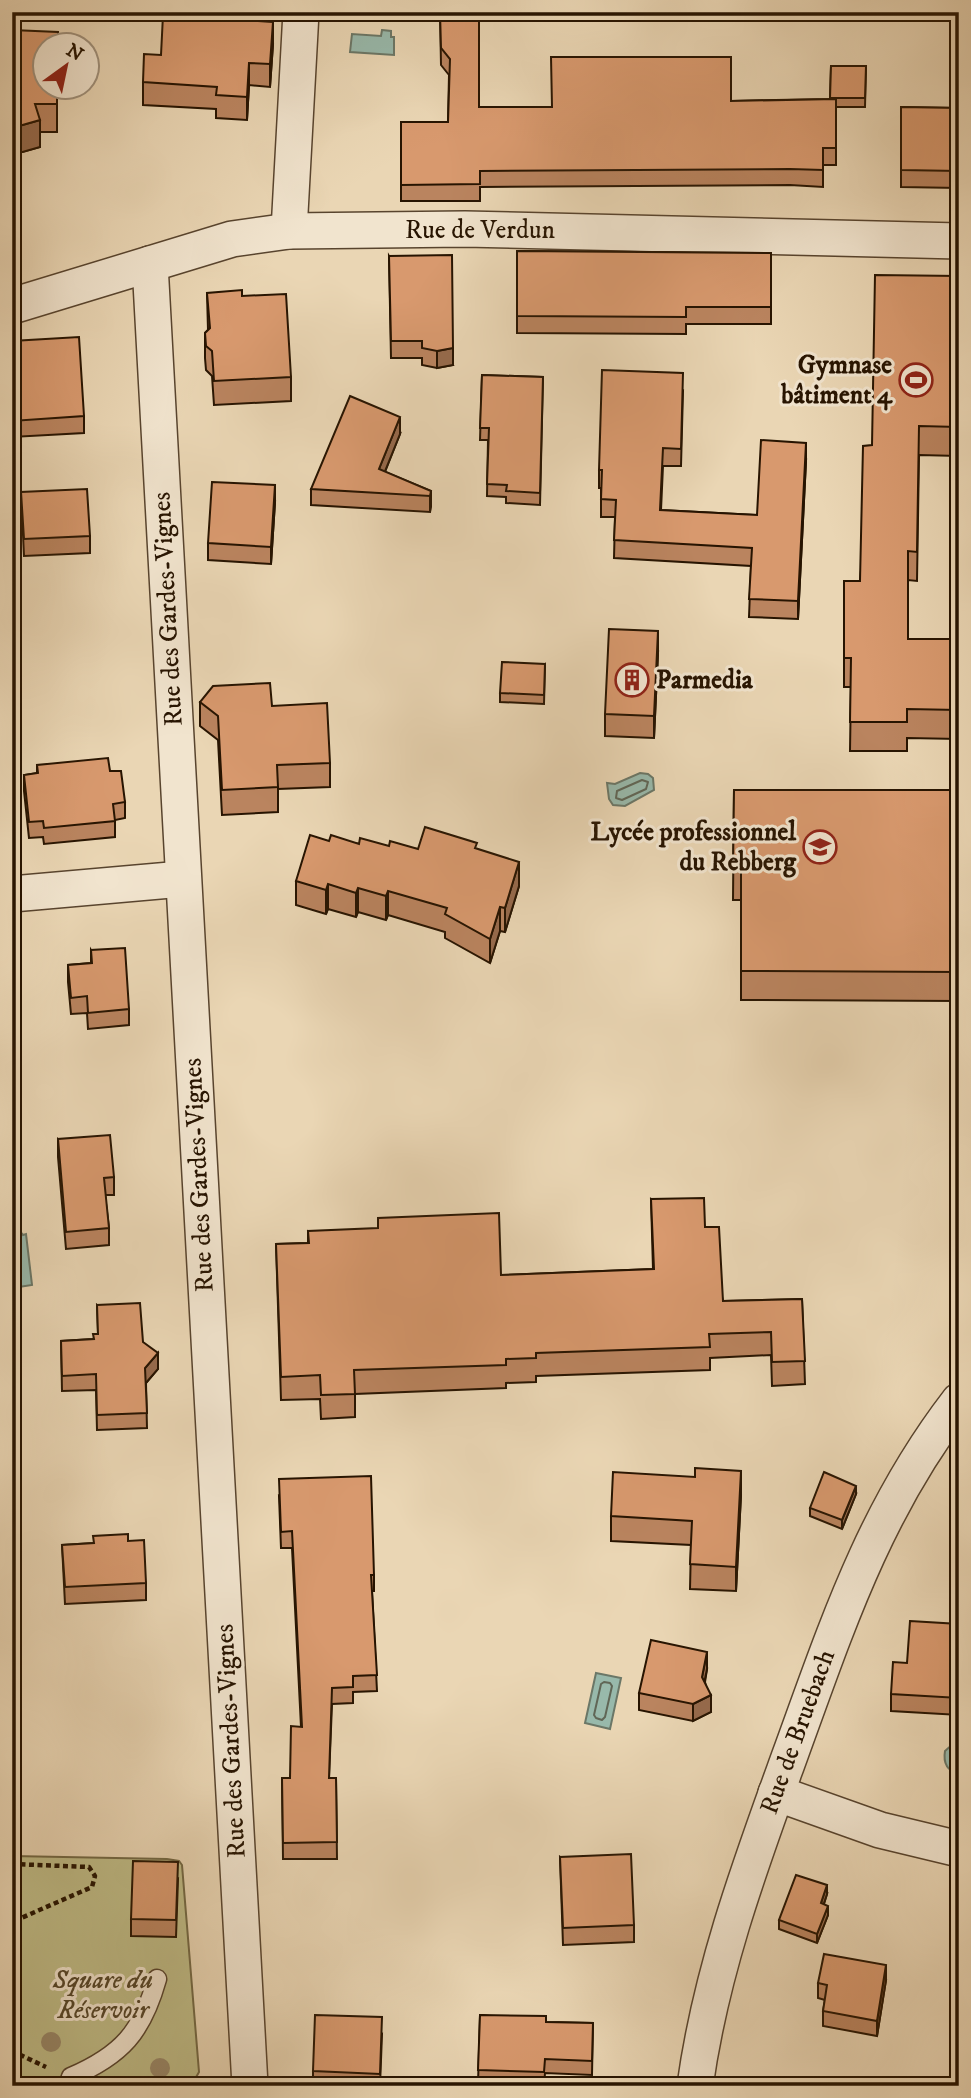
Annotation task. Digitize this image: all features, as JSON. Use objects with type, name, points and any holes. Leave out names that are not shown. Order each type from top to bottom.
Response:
[{"type":"street","points":[[289,231],[302,12]]},
{"type":"street","name":"Rue de Verdun","points":[[12,306],[232,239],[289,231],[465,229],[959,240]]},
{"type":"street","name":"Rue des Gardes-Vignes","points":[[150,264],[250,2086]]},
{"type":"street","points":[[12,894],[182,879]]},
{"type":"street","name":"Rue de Bruebach","points":[[695,2086],[716,1976],[727,1935],[841,1615],[874,1536],[918,1458],[959,1401]]},
{"type":"street","points":[[776,1793],[880,1830],[959,1849]]},
{"type":"lane","points":[[70,2081],[126,2045],[149,2006],[157,1979]]},
{"type":"path","points":[[12,1864],[89,1867],[95,1876],[92,1887],[12,1922]]},
{"type":"path","points":[[12,2051],[70,2081]]},
{"type":"green space","name":"Square du Réservoir","points":[[12,1856],[179,1861],[182,1865],[199,2072],[191,2086],[12,2086]]},
{"type":"water","points":[[382,30],[391,31],[391,37],[394,37],[394,55],[350,52],[352,34],[381,36]]},
{"type":"water","points":[[640,773],[653,778],[654,790],[625,806],[613,805],[609,799],[607,783],[615,784]]},
{"type":"water","points":[[12,1228],[18,1229],[23,1235],[26,1234],[32,1285],[12,1288]]},
{"type":"water","points":[[596,1673],[621,1678],[610,1729],[585,1723]]},
{"type":"water","points":[[954,1743],[959,1743],[959,1774],[949,1769],[945,1759],[945,1751]]},
{"type":"building","points":[[440,12],[479,12],[479,107],[552,107],[551,57],[731,57],[731,101],[836,99],[836,148],[823,148],[823,170],[480,171],[480,184],[401,185],[401,122],[448,122],[450,59],[441,48]]},
{"type":"building","points":[[163,15],[273,22],[270,64],[249,63],[247,97],[216,95],[217,87],[143,82],[144,54],[161,55]]},
{"type":"building","points":[[12,30],[58,32],[32,32],[32,102],[57,104],[35,104],[40,120],[12,128]]},
{"type":"building","points":[[831,66],[866,66],[865,98],[830,98]]},
{"type":"building","points":[[901,107],[959,108],[959,171],[901,170]]},
{"type":"building","points":[[517,251],[771,253],[771,307],[686,307],[686,317],[517,316]]},
{"type":"building","points":[[452,255],[453,348],[437,351],[422,348],[422,341],[391,341],[389,256]]},
{"type":"building","points":[[875,275],[959,276],[959,427],[919,426],[917,552],[908,551],[908,639],[959,639],[959,710],[907,709],[907,722],[850,722],[851,658],[844,658],[844,581],[860,581],[863,446],[872,445]]},
{"type":"building","points":[[242,290],[242,296],[286,294],[291,377],[214,381],[212,351],[206,346],[205,333],[210,328],[207,293]]},
{"type":"building","points":[[79,337],[84,416],[12,421],[12,341]]},
{"type":"building","points":[[602,370],[683,373],[681,449],[663,448],[660,510],[757,515],[761,440],[806,443],[798,601],[749,599],[752,548],[614,540],[616,500],[601,499],[602,470],[599,470]]},
{"type":"building","points":[[482,375],[543,377],[540,493],[506,491],[507,485],[487,484],[489,428],[480,428]]},
{"type":"building","points":[[350,396],[400,417],[379,469],[431,491],[430,496],[311,489]]},
{"type":"building","points":[[212,482],[275,485],[271,547],[208,543]]},
{"type":"building","points":[[87,489],[90,536],[24,539],[21,492]]},
{"type":"building","name":"Parmedia","points":[[609,629],[658,631],[654,716],[605,714]]},
{"type":"building","points":[[502,662],[545,664],[544,695],[500,693]]},
{"type":"building","points":[[270,683],[272,706],[327,703],[330,763],[277,765],[278,787],[222,790],[218,716],[200,702],[213,686]]},
{"type":"building","points":[[108,758],[110,771],[121,771],[125,802],[113,804],[115,821],[44,828],[43,821],[29,822],[24,775],[38,773],[37,765]]},
{"type":"building","points":[[734,790],[959,790],[959,972],[741,971],[741,871],[733,871]]},
{"type":"building","points":[[425,827],[477,843],[475,848],[519,862],[505,908],[500,907],[490,939],[445,914],[447,908],[388,891],[386,896],[358,888],[356,893],[328,884],[326,890],[296,881],[310,835],[329,841],[331,835],[359,844],[360,838],[389,846],[390,841],[418,849]]},
{"type":"building","points":[[125,948],[129,1009],[88,1013],[87,996],[71,998],[68,965],[92,963],[91,950]]},
{"type":"building","points":[[110,1135],[114,1177],[104,1178],[109,1228],[66,1232],[58,1139]]},
{"type":"building","points":[[704,1198],[705,1227],[719,1227],[723,1301],[802,1299],[805,1361],[772,1362],[771,1332],[709,1334],[710,1347],[536,1353],[536,1358],[506,1359],[506,1365],[354,1370],[355,1394],[321,1395],[320,1375],[281,1377],[276,1244],[309,1243],[308,1231],[378,1228],[378,1218],[499,1213],[501,1275],[654,1269],[651,1199]]},
{"type":"building","points":[[140,1303],[143,1342],[158,1353],[145,1368],[147,1413],[97,1415],[96,1374],[62,1376],[61,1341],[94,1339],[93,1334],[98,1334],[97,1305]]},
{"type":"building","points":[[695,1468],[741,1471],[736,1567],[690,1564],[692,1521],[611,1516],[613,1472],[695,1477]]},
{"type":"building","points":[[824,1472],[856,1486],[842,1520],[810,1508]]},
{"type":"building","points":[[371,1476],[374,1575],[371,1575],[377,1675],[353,1676],[353,1687],[332,1688],[329,1778],[336,1778],[337,1842],[283,1843],[282,1778],[290,1778],[291,1726],[302,1727],[292,1531],[281,1532],[279,1479]]},
{"type":"building","points":[[128,1534],[128,1541],[144,1540],[146,1583],[65,1587],[62,1545],[94,1543],[93,1536]]},
{"type":"building","points":[[910,1621],[959,1624],[959,1698],[891,1694],[893,1662],[907,1663]]},
{"type":"building","points":[[651,1640],[707,1652],[702,1677],[711,1695],[693,1704],[639,1693]]},
{"type":"building","points":[[631,1854],[634,1925],[563,1928],[560,1857]]},
{"type":"building","points":[[133,1861],[178,1862],[176,1920],[131,1919]]},
{"type":"building","points":[[796,1875],[827,1885],[821,1903],[828,1906],[817,1934],[779,1920]]},
{"type":"building","points":[[824,1954],[886,1965],[877,2021],[823,2011],[827,1985],[818,1983]]},
{"type":"building","points":[[315,2015],[382,2017],[380,2074],[313,2071]]},
{"type":"building","points":[[480,2015],[546,2016],[546,2022],[593,2023],[592,2061],[545,2059],[544,2072],[478,2070]]},
{"type":"place","name":"Gymnase bâtiment 4","points":[[916,380]]},
{"type":"place","name":"Parmedia","points":[[632,680]]},
{"type":"place","name":"Lycée professionnel du Rebberg","points":[[820,847]]}]
